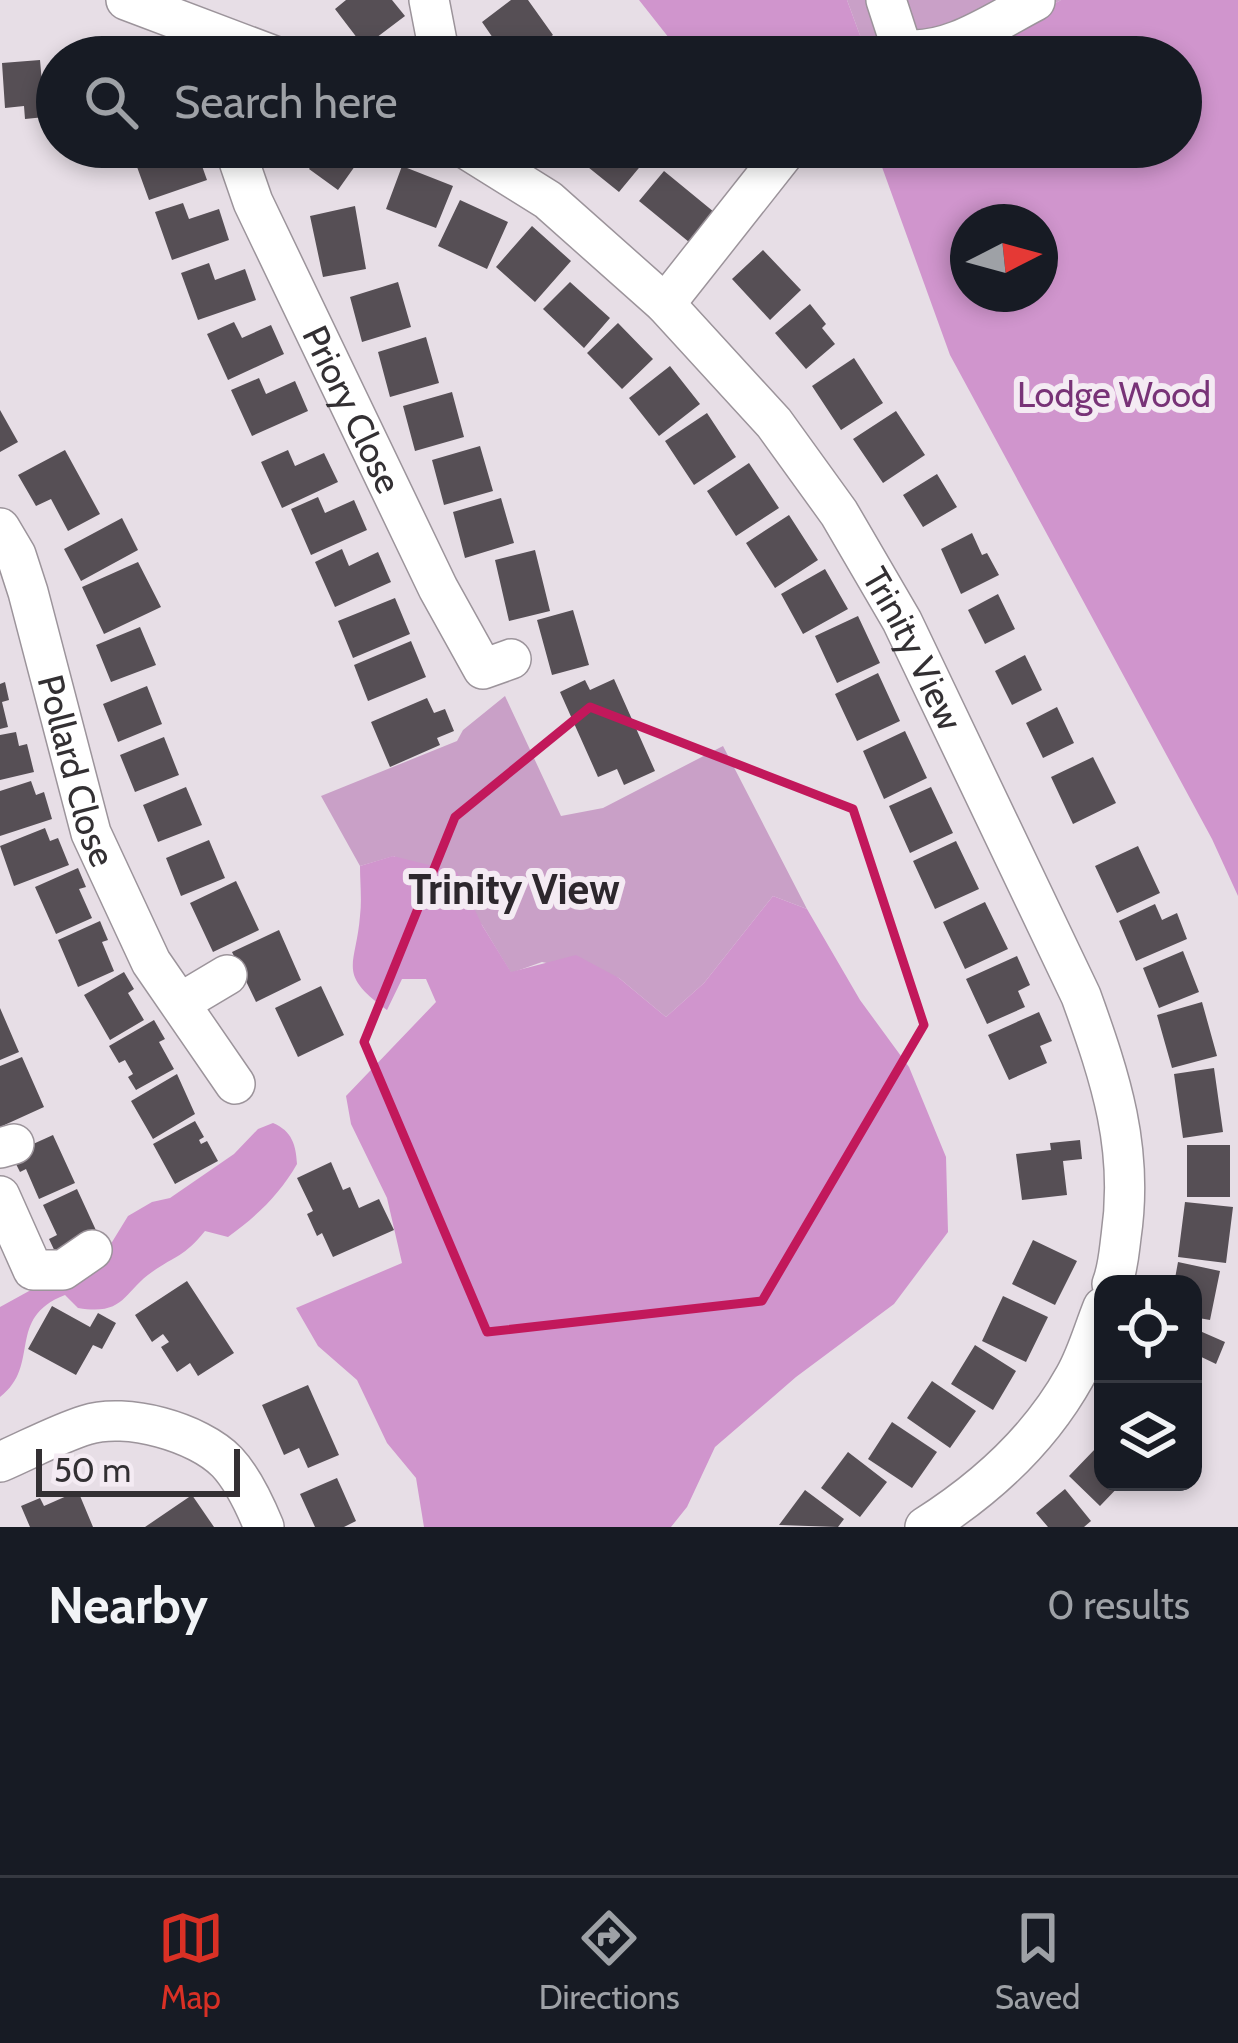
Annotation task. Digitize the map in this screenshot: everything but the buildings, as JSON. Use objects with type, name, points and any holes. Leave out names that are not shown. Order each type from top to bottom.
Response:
[{"type":"street","points":[[126,0],[214,36]]},
{"type":"street","points":[[429,0],[436,36]]},
{"type":"street","points":[[886,0],[895,36]]},
{"type":"street","points":[[965,36],[1036,1]]},
{"type":"street","name":"Priory Close","points":[[241,168],[438,588],[500,675]]},
{"type":"street","name":"Trinity View","points":[[497,168],[548,200],[665,304],[774,423],[839,513],[902,621],[1081,997],[1121,1117],[1127,1201],[1114,1275]]},
{"type":"street","points":[[665,304],[773,168]]},
{"type":"street","name":"Pollard Close","points":[[0,528],[16,555],[28,592],[92,833],[152,962],[236,1084]]},
{"type":"street","points":[[180,1003],[227,975]]},
{"type":"street","points":[[0,1196],[33,1270],[62,1270],[92,1250]]},
{"type":"street","points":[[925,1527],[983,1486],[1023,1448],[1076,1376],[1094,1330]]},
{"type":"street","points":[[0,1462],[90,1423],[145,1421],[225,1460],[264,1527]]},
{"type":"highlighted area","points":[[590,707],[853,809],[924,1025],[762,1301],[487,1332],[364,1042],[455,817]]},
{"type":"shaded area","points":[[847,0],[1061,0],[997,36],[860,36]]},
{"type":"shaded area","points":[[505,696],[561,816],[603,808],[723,746],[807,909],[773,896],[704,983],[666,1017],[619,978],[542,962],[511,973],[482,925],[394,856],[360,866],[321,796],[457,741],[463,730]]},
{"type":"green space","points":[[639,0],[847,0],[860,36],[667,36]]},
{"type":"green space","name":"Lodge Wood","points":[[1061,0],[1238,0],[1238,896],[1212,839],[950,355],[882,168],[1202,168],[1202,36],[997,36]]},
{"type":"green space","points":[[393,856],[457,872],[511,972],[576,955],[619,978],[666,1017],[704,983],[773,896],[807,909],[860,1000],[909,1067],[946,1157],[948,1232],[894,1304],[796,1377],[715,1447],[687,1507],[671,1527],[424,1527],[416,1478],[387,1443],[357,1380],[318,1346],[296,1308],[402,1263],[387,1198],[351,1124],[346,1096],[436,1002],[426,979],[402,979],[387,1010],[355,977],[360,866]]},
{"type":"green space","points":[[273,1123],[292,1139],[297,1164],[267,1204],[228,1237],[205,1231],[114,1305],[78,1308],[65,1295],[47,1305],[35,1316],[19,1371],[0,1397],[0,1307],[109,1247],[128,1216],[170,1198],[234,1154],[258,1129]]},
{"type":"district","name":"Trinity View","points":[[514,889]]}]
